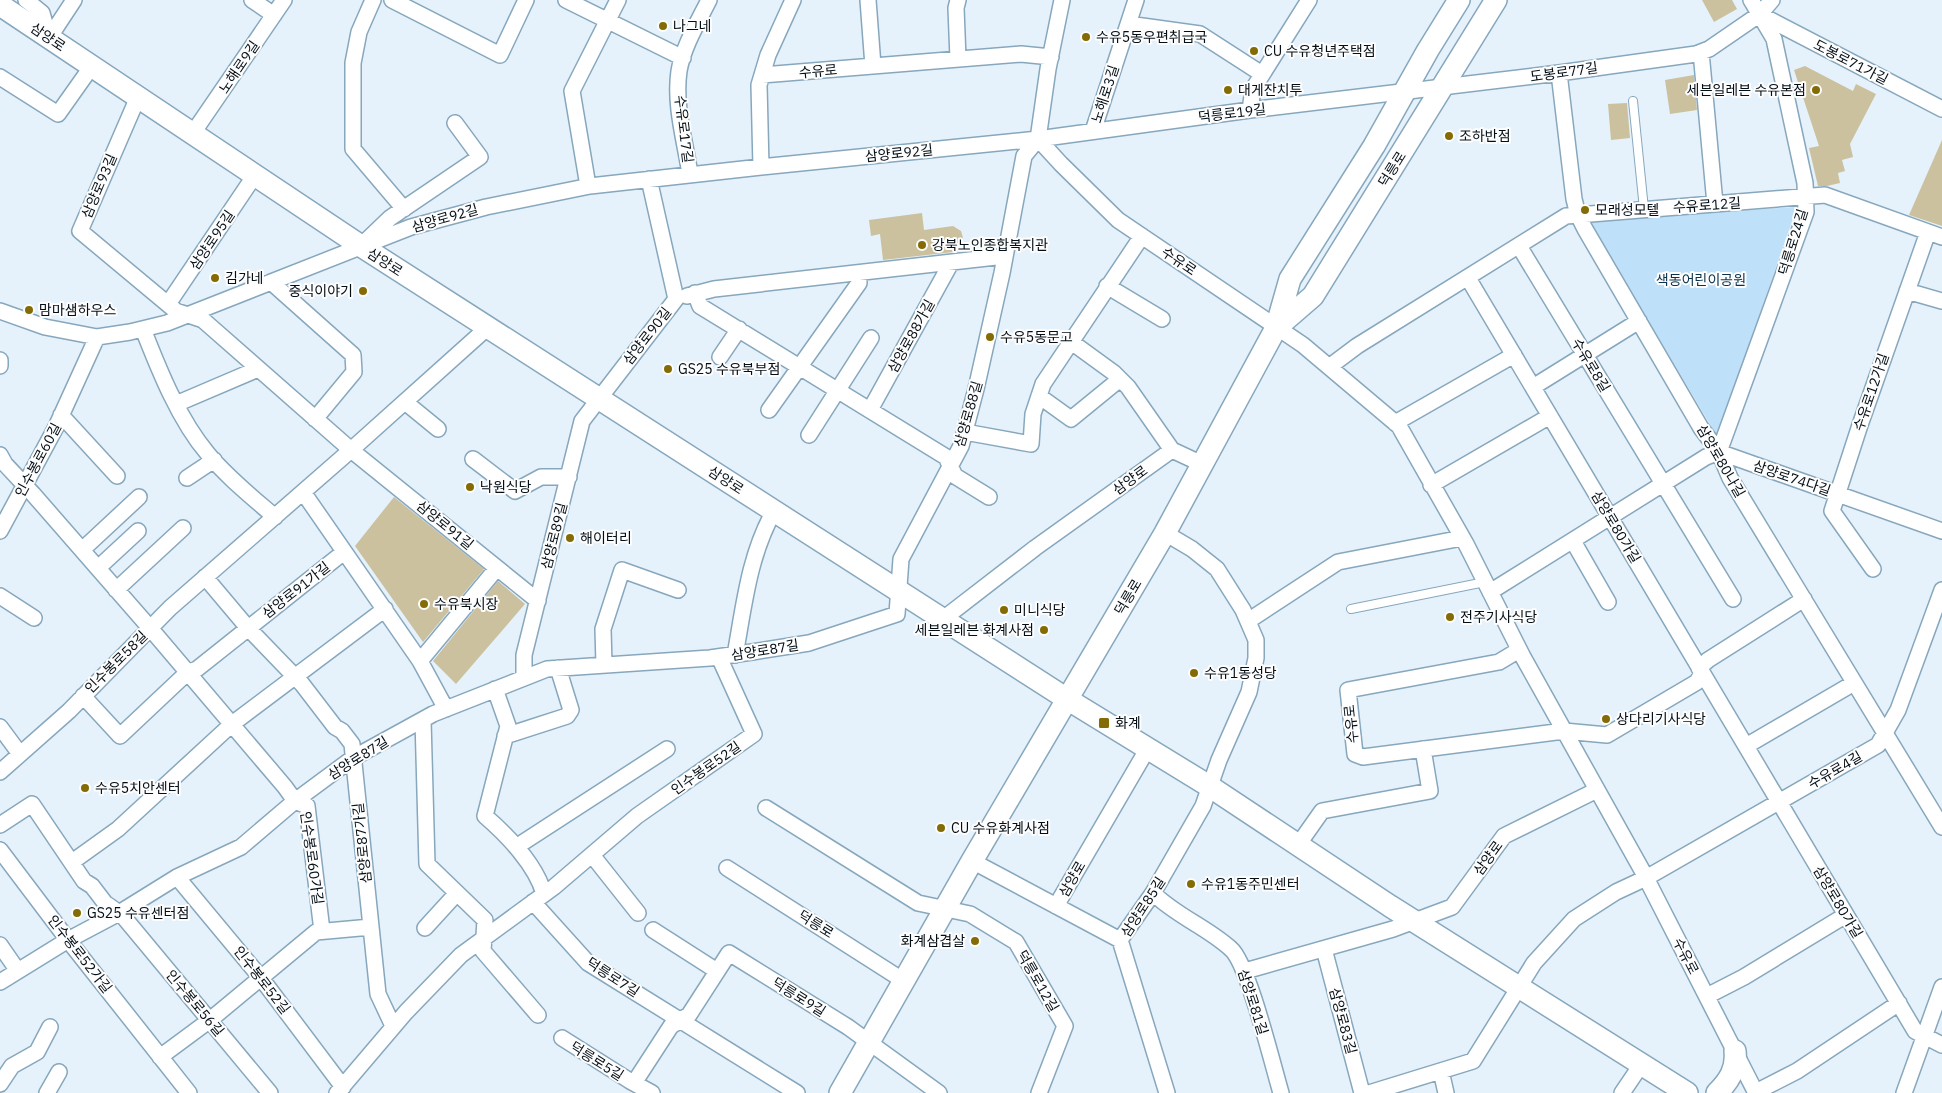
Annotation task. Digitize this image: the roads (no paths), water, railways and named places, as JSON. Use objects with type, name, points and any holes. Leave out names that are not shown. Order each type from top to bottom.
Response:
[{"type":"main road","name":"덕릉로","points":[[1276,328],[1313,296],[1425,89],[1428,50],[1459,0]]},
{"type":"main road","name":"덕릉로","points":[[840,1093],[972,861],[1165,533],[1276,328],[1290,278],[1374,146],[1425,89],[1496,0]]},
{"type":"main road","name":"삼양로","points":[[0,5],[487,328],[1067,699],[1209,786],[1414,921],[1687,1093]]},
{"type":"main road","points":[[1716,1093],[1729,1080],[1736,1061],[1735,1051]]},
{"type":"street","points":[[26,0],[42,12],[49,38]]},
{"type":"street","points":[[49,38],[74,0]]},
{"type":"street","points":[[252,0],[274,15]]},
{"type":"street","name":"노해로9길","points":[[193,133],[284,0]]},
{"type":"street","name":"삼양로92길","points":[[373,0],[359,32],[353,63],[353,149],[404,209]]},
{"type":"street","points":[[392,0],[500,55],[526,0]]},
{"type":"street","points":[[566,0],[683,58]]},
{"type":"street","points":[[588,186],[572,91],[618,0]]},
{"type":"street","name":"수유로17길","points":[[690,174],[679,107],[679,71],[688,43],[709,0]]},
{"type":"street","points":[[760,167],[759,86],[768,55],[793,0]]},
{"type":"street","points":[[868,0],[873,66]]},
{"type":"street","points":[[958,0],[956,8],[958,59]]},
{"type":"street","points":[[1038,139],[1062,0]]},
{"type":"street","name":"노해로3길","points":[[1093,131],[1136,0]]},
{"type":"street","name":"덕릉로24길","points":[[1719,452],[1806,212],[1805,183],[1774,38],[1751,0]]},
{"type":"street","name":"도봉로77길","points":[[1425,89],[1559,73],[1702,52],[1760,14],[1772,0]]},
{"type":"street","points":[[1250,110],[1253,90],[1302,2]]},
{"type":"street","name":"도봉로71가길","points":[[1760,14],[1942,109]]},
{"type":"street","points":[[1128,24],[1200,34],[1262,74]]},
{"type":"street","points":[[1702,52],[1714,204]]},
{"type":"street","name":"수유로","points":[[762,75],[1021,54],[1051,57]]},
{"type":"street","points":[[0,77],[58,114],[92,66]]},
{"type":"street","name":"삼양로80나길","points":[[1559,73],[1574,199],[1578,215],[1702,428],[1719,452],[1730,478],[1942,827]]},
{"type":"street","name":"덕릉로19길","points":[[1038,139],[1250,110],[1425,89]]},
{"type":"street","name":"삼양로93길","points":[[138,97],[80,231],[176,311],[202,320],[351,450]]},
{"type":"street","name":"삼양로92길","points":[[361,246],[390,218],[480,157],[455,123]]},
{"type":"street","name":"삼양로92길","points":[[361,246],[411,227],[486,207],[588,186],[1038,139]]},
{"type":"street","name":"수유로","points":[[1038,139],[1118,220],[1303,345],[1399,426],[1462,538],[1520,650],[1646,878],[1756,1093],[1797,1071],[1899,1003]]},
{"type":"street","name":"삼양로88길","points":[[898,590],[901,558],[961,446],[976,388],[1005,256],[1024,156],[1038,139]]},
{"type":"street","name":"삼양로95길","points":[[168,304],[256,175]]},
{"type":"street","name":"삼양로90길","points":[[598,398],[676,300],[649,179]]},
{"type":"street","name":"수유로12길","points":[[1329,367],[1357,346],[1566,216],[1825,195],[1935,235]]},
{"type":"street","name":"수유로12가길","points":[[1838,494],[1907,291],[1935,235]]},
{"type":"street","points":[[965,432],[1031,444],[1033,414],[1043,384],[1142,236]]},
{"type":"street","points":[[0,311],[45,327],[96,337],[143,329],[189,315],[361,246]]},
{"type":"street","name":"수유로8길","points":[[1519,246],[1733,599]]},
{"type":"street","points":[[676,300],[694,293],[714,289],[1005,256]]},
{"type":"street","name":"삼양로88가길","points":[[870,410],[952,263]]},
{"type":"street","points":[[769,410],[858,283],[858,273]]},
{"type":"street","name":"삼양로80가길","points":[[1468,278],[1915,1031],[1942,1045]]},
{"type":"street","points":[[271,282],[353,355],[354,372],[315,419]]},
{"type":"street","points":[[1107,286],[1162,319]]},
{"type":"street","points":[[1907,291],[1942,301]]},
{"type":"street","points":[[694,293],[700,306],[799,365],[946,457],[955,476],[989,497]]},
{"type":"street","points":[[1533,387],[1639,321]]},
{"type":"street","points":[[150,628],[205,577],[487,328]]},
{"type":"street","points":[[143,329],[157,366],[176,404],[207,454],[275,517]]},
{"type":"street","points":[[720,357],[739,330]]},
{"type":"street","name":"인수봉로60길","points":[[0,531],[61,415],[96,337]]},
{"type":"street","points":[[809,435],[871,338]]},
{"type":"street","points":[[1070,341],[1120,378],[1172,450],[1202,464]]},
{"type":"street","points":[[1395,422],[1514,355]]},
{"type":"street","points":[[0,360],[0,366]]},
{"type":"street","points":[[176,404],[258,369]]},
{"type":"street","points":[[1039,396],[1071,419],[1120,378]]},
{"type":"street","name":"삼양로89길","points":[[524,678],[524,655],[582,421],[598,398]]},
{"type":"street","points":[[405,402],[438,429]]},
{"type":"street","name":"인수봉로60길","points":[[61,415],[117,476]]},
{"type":"street","points":[[1431,485],[1550,416]]},
{"type":"street","name":"삼양로91길","points":[[351,450],[538,601]]},
{"type":"street","name":"삼양로","points":[[943,619],[1034,548],[1172,450]]},
{"type":"street","points":[[1488,587],[1573,541],[1706,457],[1719,452]]},
{"type":"street","name":"삼양로74다길","points":[[1719,452],[1942,531]]},
{"type":"street","name":"인수봉로60가길","points":[[0,455],[5,464],[24,486],[188,672],[295,801],[307,806],[322,931]]},
{"type":"street","points":[[473,459],[515,491],[541,477],[569,477]]},
{"type":"street","points":[[187,478],[214,460]]},
{"type":"street","name":"삼양로91가길","points":[[303,492],[420,660],[446,708]]},
{"type":"street","name":"삼양로74다길","points":[[1838,494],[1832,511],[1873,569]]},
{"type":"street","points":[[82,550],[139,497]]},
{"type":"street","points":[[735,655],[754,555],[763,531],[774,511]]},
{"type":"street","points":[[116,590],[183,528]]},
{"type":"street","points":[[98,568],[138,531]]},
{"type":"street","points":[[1165,533],[1192,549],[1217,569],[1248,621],[1256,640],[1256,658],[1249,692],[1209,786]]},
{"type":"street","points":[[1248,621],[1338,562],[1462,538]]},
{"type":"street","points":[[1573,541],[1608,602]]},
{"type":"street","name":"삼양로91가길","points":[[248,628],[344,552]]},
{"type":"street","points":[[420,660],[497,568]]},
{"type":"street","points":[[604,665],[603,629],[622,570],[678,590]]},
{"type":"street","points":[[205,577],[248,628],[295,676],[335,727],[342,731],[352,744],[353,758]]},
{"type":"street","name":"삼양로87길","points":[[295,801],[353,758],[423,720],[446,708],[547,669],[719,657],[809,643],[898,614],[898,590]]},
{"type":"street","name":"수유로4길","points":[[1646,878],[1878,745],[1898,710],[1941,595]]},
{"type":"street","points":[[0,596],[34,618]]},
{"type":"street","points":[[1701,670],[1708,660],[1804,599]]},
{"type":"street","points":[[72,862],[118,829],[232,724],[385,609]]},
{"type":"street","name":"인수봉로58길","points":[[0,772],[69,711],[150,628]]},
{"type":"street","points":[[188,672],[197,669],[248,628]]},
{"type":"street","name":"수유로","points":[[1520,650],[1499,662],[1348,690],[1355,754],[1364,757],[1564,731],[1607,735],[1697,682],[1701,670]]},
{"type":"street","name":"인수봉로52길","points":[[177,877],[261,978],[340,1090],[393,1026],[461,955],[538,898],[637,816],[754,734],[719,657]]},
{"type":"street","points":[[505,736],[567,716],[571,710],[558,668]]},
{"type":"street","name":"인수봉로58길","points":[[83,696],[120,736],[188,672]]},
{"type":"street","points":[[1746,746],[1854,683]]},
{"type":"street","points":[[495,689],[508,726],[485,816],[508,836],[541,883],[538,898]]},
{"type":"street","points":[[423,720],[427,864],[485,920],[483,951],[538,1015]]},
{"type":"street","points":[[0,727],[20,754]]},
{"type":"street","name":"삼양로","points":[[1056,906],[1148,748]]},
{"type":"street","points":[[516,847],[667,749]]},
{"type":"street","points":[[1298,845],[1322,811],[1430,791],[1424,749]]},
{"type":"street","name":"삼양로87가길","points":[[353,758],[378,994],[393,1026]]},
{"type":"street","name":"삼양로85길","points":[[1167,1093],[1120,940],[1153,893],[1203,806],[1209,786]]},
{"type":"street","name":"삼양로","points":[[1245,971],[1393,929],[1452,908],[1504,836],[1598,790]]},
{"type":"street","points":[[0,982],[177,877],[242,847],[295,801]]},
{"type":"street","name":"인수봉로56길","points":[[0,825],[32,804],[84,881],[92,886],[105,903],[119,913],[270,1093]]},
{"type":"street","points":[[766,808],[918,903],[945,909]]},
{"type":"street","name":"인수봉로52가길","points":[[0,850],[68,940],[189,1093]]},
{"type":"street","points":[[592,855],[638,913]]},
{"type":"street","points":[[972,861],[1120,940]]},
{"type":"street","name":"덕릉로","points":[[727,868],[904,981]]},
{"type":"street","points":[[1369,1093],[1396,1089],[1441,1071],[1473,1061],[1534,963],[1574,919],[1616,892],[1646,878]]},
{"type":"street","points":[[425,928],[457,893]]},
{"type":"street","name":"삼양로81길","points":[[1153,893],[1165,906],[1234,950],[1245,971],[1281,1093]]},
{"type":"street","name":"덕릉로7길","points":[[538,898],[588,964],[797,1093]]},
{"type":"street","name":"덕릉로12길","points":[[945,909],[970,914],[1016,942],[1065,1026],[1039,1093]]},
{"type":"street","points":[[1707,996],[1744,978],[1846,915]]},
{"type":"street","points":[[160,1057],[210,1020],[316,932],[371,927]]},
{"type":"street","points":[[653,930],[717,972],[689,1015],[680,1020]]},
{"type":"street","points":[[0,945],[18,971]]},
{"type":"street","name":"삼양로83길","points":[[1324,949],[1362,1093]]},
{"type":"street","name":"덕릉로9길","points":[[717,972],[729,953],[848,1027],[939,1093]]},
{"type":"street","points":[[1904,1093],[1942,987]]},
{"type":"street","name":"덕릉로5길","points":[[634,1083],[671,1026],[680,1020]]},
{"type":"street","points":[[0,1084],[12,1066],[37,1052],[50,1027]]},
{"type":"street","name":"덕릉로5길","points":[[562,1038],[652,1093]]},
{"type":"street","points":[[1622,1093],[1641,1064]]},
{"type":"street","points":[[1441,1071],[1446,1093]]},
{"type":"street","points":[[47,1093],[59,1072]]},
{"type":"lane","points":[[1633,101],[1644,209]]},
{"type":"lane","points":[[1352,609],[1488,587]]},
{"type":"place","name":"나그네","points":[[663,26]]},
{"type":"place","name":"수유5동우편취급국","points":[[1086,37]]},
{"type":"place","name":"CU 수유청년주택점","points":[[1254,51]]},
{"type":"place","name":"대게잔치투","points":[[1228,90]]},
{"type":"place","name":"세븐일레븐 수유본점","points":[[1816,90]]},
{"type":"place","name":"조하반점","points":[[1449,136]]},
{"type":"place","name":"모래성모텔","points":[[1585,210]]},
{"type":"place","name":"강북노인종합복지관","points":[[922,245]]},
{"type":"place","name":"김가네","points":[[215,278]]},
{"type":"place","name":"중식이야기","points":[[363,291]]},
{"type":"place","name":"맘마샘하우스","points":[[29,310]]},
{"type":"place","name":"수유5동문고","points":[[990,337]]},
{"type":"place","name":"GS25 수유북부점","points":[[668,369]]},
{"type":"place","name":"낙원식당","points":[[470,487]]},
{"type":"place","name":"해이터리","points":[[570,538]]},
{"type":"place","name":"수유북시장","points":[[424,604]]},
{"type":"place","name":"미니식당","points":[[1004,610]]},
{"type":"place","name":"전주기사식당","points":[[1450,617]]},
{"type":"place","name":"세븐일레븐 화계사점","points":[[1044,630]]},
{"type":"place","name":"수유1동성당","points":[[1194,673]]},
{"type":"place","name":"상다리기사식당","points":[[1606,719]]},
{"type":"place","name":"화계","points":[[1104,723]]},
{"type":"place","name":"수유5치안센터","points":[[85,788]]},
{"type":"place","name":"CU 수유화계사점","points":[[941,828]]},
{"type":"place","name":"수유1동주민센터","points":[[1191,884]]},
{"type":"place","name":"GS25 수유센터점","points":[[77,913]]},
{"type":"place","name":"화계삼겹살","points":[[975,941]]},
{"type":"park label","name":"색동어린이공원","points":[[1701,280]]}]
